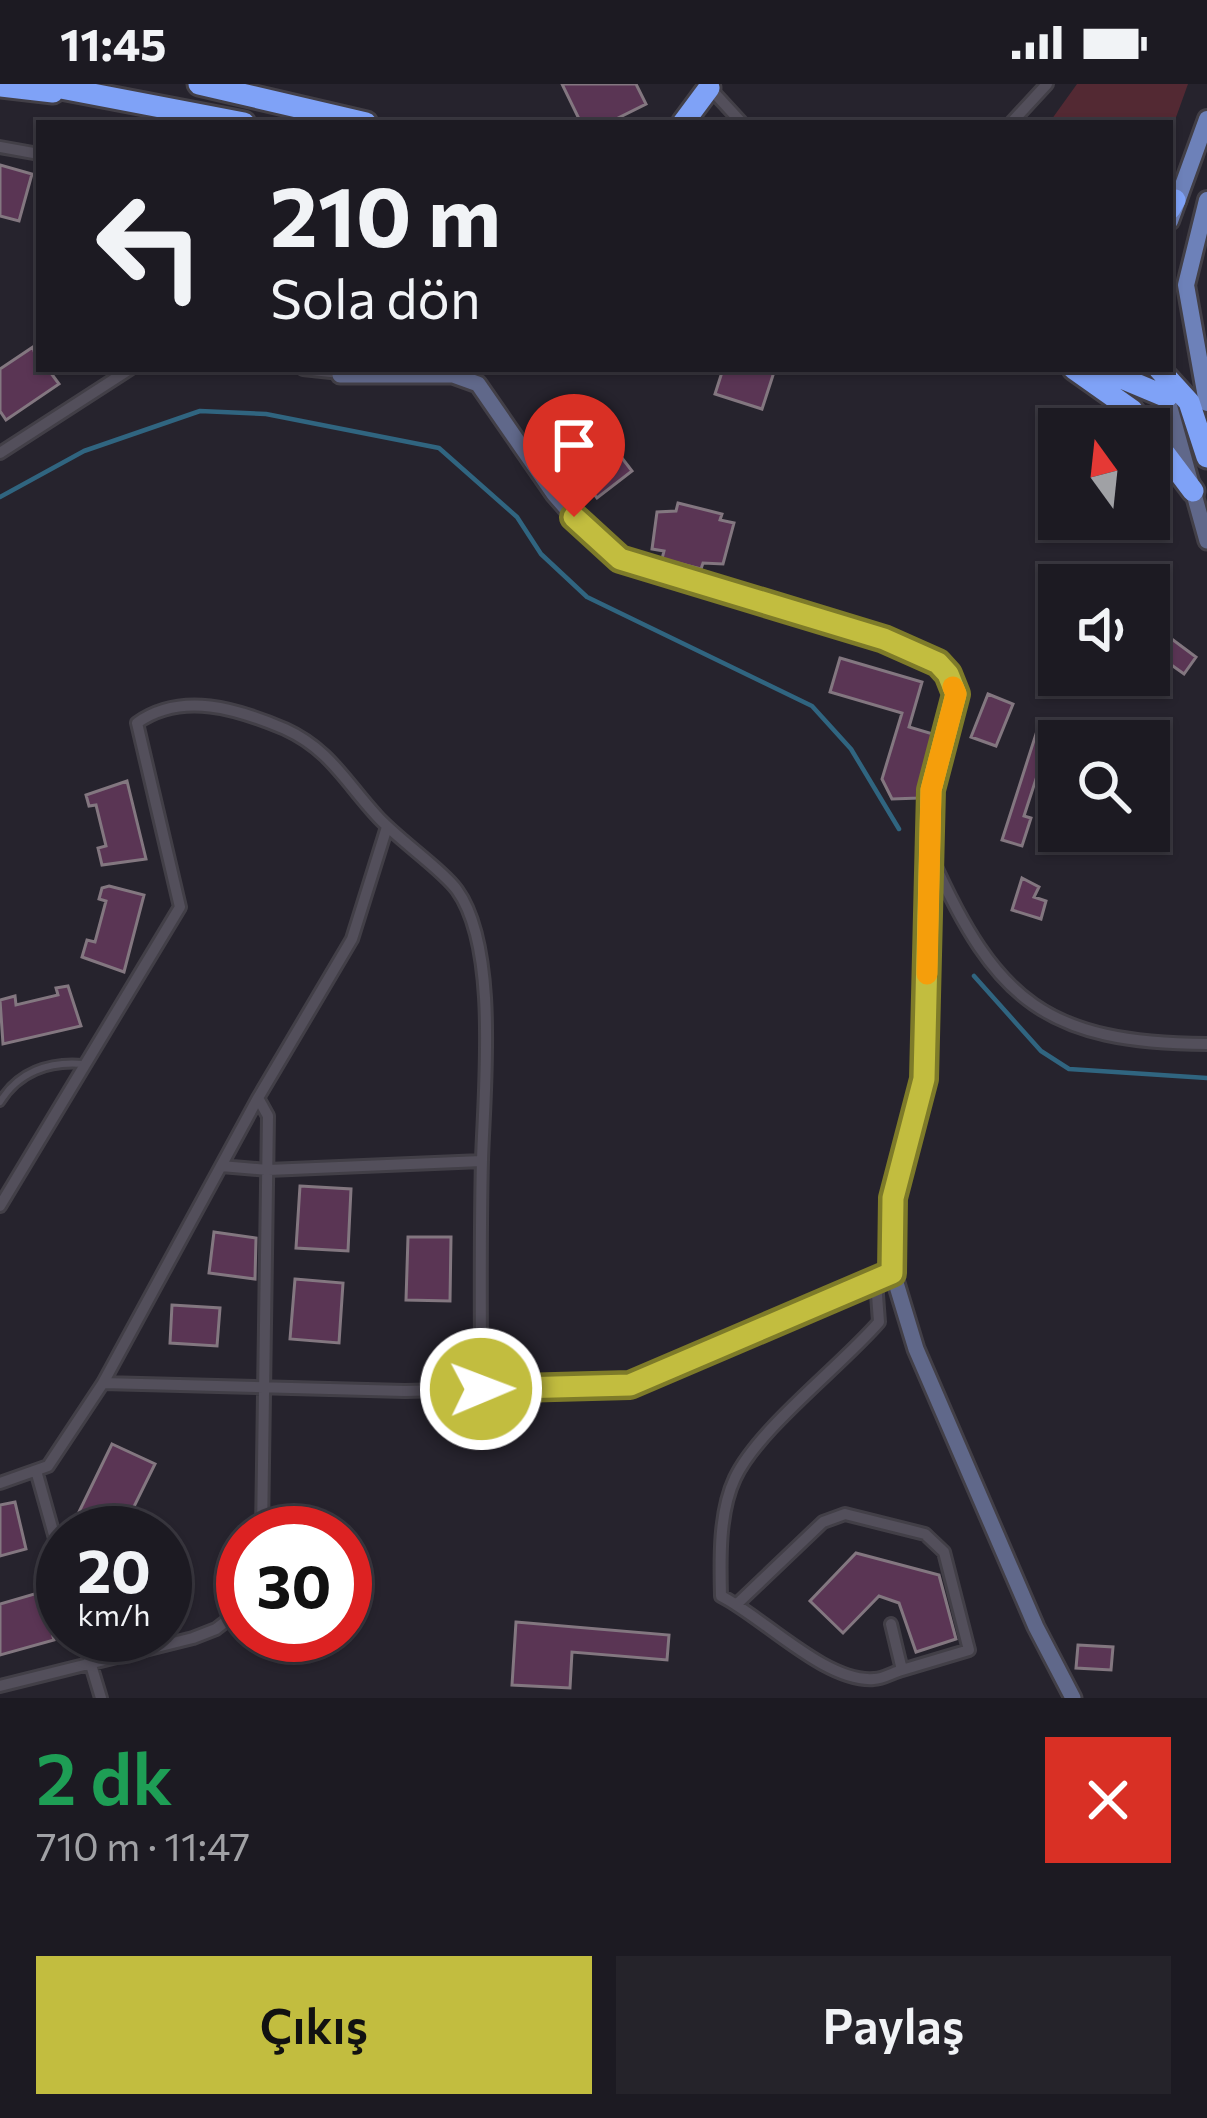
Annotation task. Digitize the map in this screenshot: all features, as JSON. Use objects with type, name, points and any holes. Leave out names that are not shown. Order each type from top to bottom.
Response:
[{"type":"highway","points":[[40,84],[229,120]]},
{"type":"highway","points":[[199,84],[353,120]]},
{"type":"highway","points":[[0,86],[115,98]]},
{"type":"highway","points":[[685,120],[707,86]]},
{"type":"highway","points":[[1078,372],[1132,410],[1192,491]]},
{"type":"highway","points":[[1110,372],[1197,397]]},
{"type":"highway","points":[[1165,372],[1197,397],[1207,457]]},
{"type":"main road","points":[[1173,207],[1207,119]]},
{"type":"main road","points":[[1197,397],[1186,285],[1207,200]]},
{"type":"main road","points":[[1186,285],[1207,340]]},
{"type":"street","points":[[1014,120],[1047,84]]},
{"type":"street","points":[[707,86],[739,120]]},
{"type":"street","points":[[0,147],[36,153]]},
{"type":"street","points":[[0,453],[125,372]]},
{"type":"street","points":[[340,372],[453,375],[478,384],[554,494],[595,541],[620,559],[884,639],[938,663],[956,694],[931,790],[924,1079],[893,1198],[892,1273],[916,1348],[1036,1628],[1073,1698]]},
{"type":"street","points":[[1197,397],[1192,491],[1207,542]]},
{"type":"street","points":[[0,1206],[180,907],[137,723],[150,714],[188,707],[247,712],[312,741],[387,827],[457,890],[476,945],[488,1017],[481,1389]]},
{"type":"street","points":[[0,1484],[37,1474],[59,1454],[103,1383],[258,1098],[352,939],[387,827]]},
{"type":"street","points":[[928,850],[984,958],[1001,981],[1034,1006],[1066,1024],[1113,1039],[1207,1044]]},
{"type":"street","points":[[258,1098],[267,1110],[268,1170],[263,1506]]},
{"type":"street","points":[[220,1166],[268,1170],[482,1161]]},
{"type":"street","points":[[103,1383],[481,1389],[630,1385],[892,1273]]},
{"type":"street","points":[[737,1604],[823,1522],[845,1514],[925,1534],[944,1552],[969,1650],[874,1679],[851,1675],[796,1648],[721,1596],[725,1507],[736,1474],[787,1413],[879,1322],[876,1281]]},
{"type":"street","points":[[37,1474],[46,1506]]},
{"type":"street","points":[[891,1624],[902,1670]]},
{"type":"street","points":[[0,1686],[90,1662],[100,1698]]},
{"type":"lane","points":[[0,1102],[8,1088],[36,1070],[61,1063],[89,1065]]},
{"type":"shaded area","points":[[1077,84],[1188,84],[1173,126],[1173,120],[1051,120]]},
{"type":"building","points":[[562,84],[636,84],[646,104],[614,120],[580,120]]},
{"type":"building","points":[[0,165],[32,174],[19,221],[0,216]]},
{"type":"building","points":[[33,347],[36,372],[50,372],[59,384],[6,420],[0,411],[0,369]]},
{"type":"building","points":[[722,372],[774,372],[762,409],[715,394]]},
{"type":"building","points":[[595,423],[632,471],[597,498],[559,450]]},
{"type":"building","points":[[678,503],[722,514],[720,520],[734,523],[723,564],[703,563],[701,569],[662,559],[664,551],[652,549],[657,512],[676,511]]},
{"type":"building","points":[[1170,638],[1196,657],[1184,674],[1170,664]]},
{"type":"building","points":[[840,658],[922,682],[909,727],[933,734],[919,798],[892,799],[882,779],[902,713],[830,692]]},
{"type":"building","points":[[988,694],[1013,704],[996,746],[971,737]]},
{"type":"building","points":[[1036,734],[1038,773],[1024,816],[1031,818],[1022,846],[1002,840]]},
{"type":"building","points":[[127,781],[146,859],[102,865],[98,848],[106,846],[96,805],[89,806],[86,795]]},
{"type":"building","points":[[1022,878],[1039,887],[1034,897],[1046,901],[1041,919],[1012,910]]},
{"type":"building","points":[[102,888],[144,895],[124,972],[82,957],[87,940],[95,942],[106,901],[99,899]]},
{"type":"building","points":[[68,986],[81,1026],[3,1044],[0,1000],[15,996],[16,1005],[58,995],[56,988]]},
{"type":"building","points":[[300,1186],[351,1189],[348,1251],[296,1248]]},
{"type":"building","points":[[214,1232],[256,1238],[255,1279],[209,1273]]},
{"type":"building","points":[[408,1237],[451,1237],[450,1301],[406,1300]]},
{"type":"building","points":[[295,1279],[343,1283],[339,1343],[290,1339]]},
{"type":"building","points":[[172,1305],[220,1308],[217,1346],[170,1343]]},
{"type":"building","points":[[112,1444],[155,1464],[134,1506],[82,1506]]},
{"type":"building","points":[[15,1502],[26,1549],[0,1556],[0,1505]]},
{"type":"building","points":[[856,1553],[939,1575],[956,1639],[916,1652],[899,1603],[879,1596],[843,1633],[810,1601]]},
{"type":"building","points":[[36,1593],[36,1645],[0,1655],[0,1604]]},
{"type":"building","points":[[516,1622],[669,1635],[667,1660],[572,1652],[570,1688],[512,1685]]},
{"type":"building","points":[[1078,1645],[1113,1647],[1111,1670],[1076,1668]]},
{"type":"waterway","points":[[0,497],[84,451],[200,411],[266,414],[439,448],[517,517],[541,554],[587,597],[812,706],[851,749],[899,829]]},
{"type":"waterway","points":[[974,976],[1041,1051],[1069,1069],[1207,1078]]},
{"type":"slow traffic","points":[[927,974],[931,790],[956,694],[953,687]]},
{"type":"route","points":[[481,1389],[597,1389],[657,1378],[892,1273],[893,1198],[924,1079],[931,790],[956,694],[948,674],[938,663],[884,639],[620,559],[574,517]]}]
